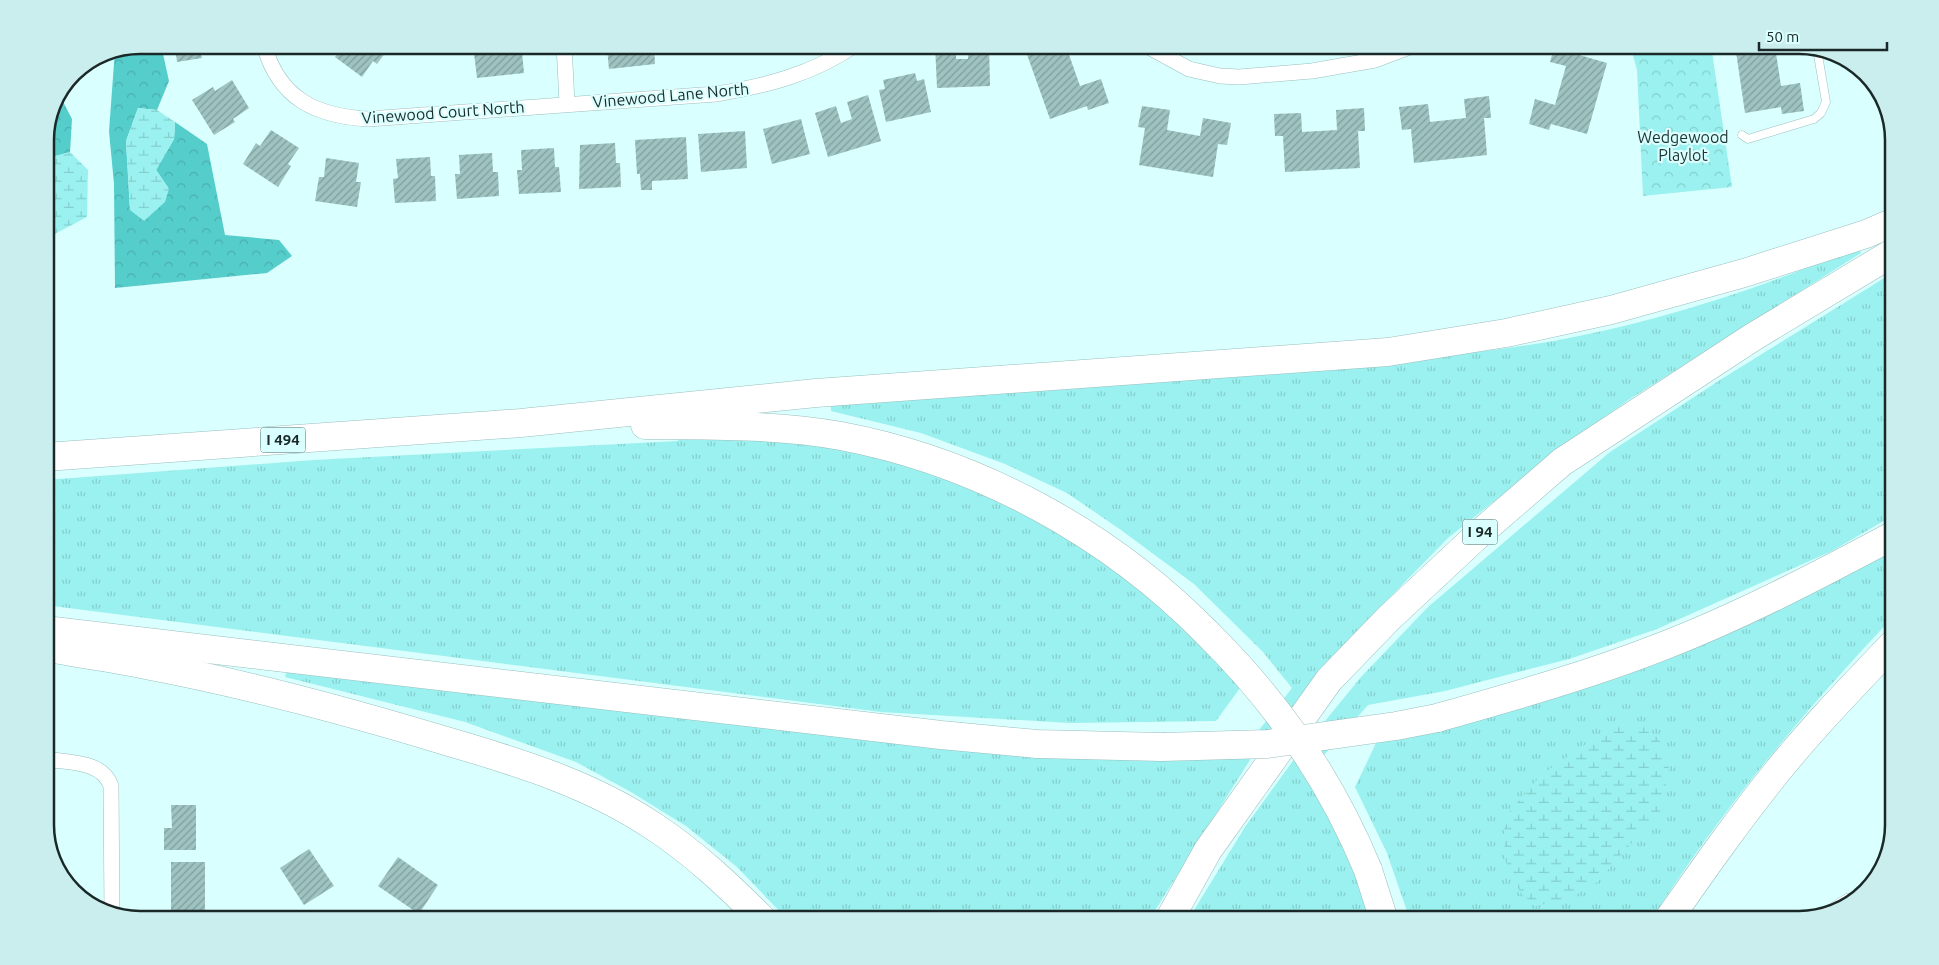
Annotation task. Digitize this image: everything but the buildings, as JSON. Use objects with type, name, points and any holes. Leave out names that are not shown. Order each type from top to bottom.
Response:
[{"type":"highway","points":[[521,422],[816,393],[1388,352],[1498,334],[1611,310],[1735,275],[1866,234],[1885,226]]},
{"type":"highway","name":"I 94","points":[[1173,911],[1208,850],[1330,680],[1396,611],[1480,532],[1562,462],[1754,337],[1885,257]]},
{"type":"highway","points":[[521,422],[772,428],[842,436],[924,459],[1006,491],[1100,543],[1177,602],[1263,692],[1307,752],[1354,834],[1381,911]]},
{"type":"highway","name":"I 494","points":[[54,456],[521,422]]},
{"type":"highway","points":[[54,631],[941,735],[1037,744],[1162,747],[1268,744],[1396,726],[1437,718],[1550,685],[1660,648],[1755,606],[1885,540]]},
{"type":"highway","points":[[54,649],[146,665],[255,689],[353,714],[534,768],[577,785],[654,826],[705,866],[753,911]]},
{"type":"highway","points":[[1674,911],[1733,828],[1778,771],[1885,653]]},
{"type":"street","name":"Vinewood Court North","points":[[267,54],[279,79],[296,96],[318,111],[342,118],[368,119],[567,103]]},
{"type":"street","points":[[564,54],[567,103]]},
{"type":"street","name":"Vinewood Lane North","points":[[567,103],[716,94],[760,87],[803,74],[839,54]]},
{"type":"street","points":[[1162,54],[1189,69],[1220,76],[1239,77],[1312,71],[1366,62],[1390,54]]},
{"type":"street","points":[[54,761],[99,769],[108,778],[111,795],[112,907]]},
{"type":"lane","points":[[1742,135],[1748,139],[1814,119],[1821,113],[1826,102],[1818,56]]},
{"type":"green space","points":[[163,54],[169,81],[157,110],[138,108],[126,141],[130,210],[169,189],[156,170],[174,139],[175,122],[207,144],[225,235],[279,240],[292,256],[267,273],[115,288],[114,184],[109,131],[114,57],[123,55]]},
{"type":"green space","name":"Wedgewood Playlot","points":[[1633,54],[1712,54],[1732,187],[1643,196],[1637,70]]},
{"type":"green space","points":[[63,102],[72,119],[70,152],[54,156],[54,134],[57,117]]},
{"type":"green space","points":[[138,108],[157,110],[175,122],[174,139],[156,170],[169,189],[165,202],[144,221],[130,210],[126,141]]},
{"type":"green space","points":[[70,152],[88,170],[87,217],[54,234],[54,156]]},
{"type":"green space","points":[[1858,247],[1861,253],[1630,399],[1566,444],[1448,538],[1352,636],[1255,752],[1155,911],[779,911],[737,867],[686,826],[631,792],[576,762],[465,722],[285,677],[287,670],[1242,752],[1292,688],[1263,652],[1194,584],[1067,493],[1005,464],[921,433],[831,411],[831,402],[1365,363],[1444,356],[1522,346],[1608,330],[1693,307],[1735,294]]},
{"type":"green space","points":[[1885,278],[1885,520],[1832,551],[1657,629],[1569,659],[1445,691],[1368,705],[1308,773],[1335,822],[1370,911],[1194,911],[1245,827],[1298,754],[1361,677],[1428,607],[1610,452],[1720,380]]},
{"type":"green space","points":[[678,435],[787,438],[876,455],[961,480],[1059,530],[1170,608],[1243,684],[1216,721],[1071,723],[881,712],[54,606],[54,479],[314,460],[678,441]]},
{"type":"green space","points":[[1885,555],[1885,626],[1796,724],[1765,762],[1706,839],[1657,911],[1407,911],[1387,853],[1355,787],[1379,737],[1497,711],[1615,679],[1723,637]]},
{"type":"green space","points":[[1612,726],[1644,727],[1659,739],[1669,769],[1661,810],[1597,882],[1567,900],[1535,906],[1520,892],[1505,860],[1504,830],[1510,811],[1541,775]]}]
